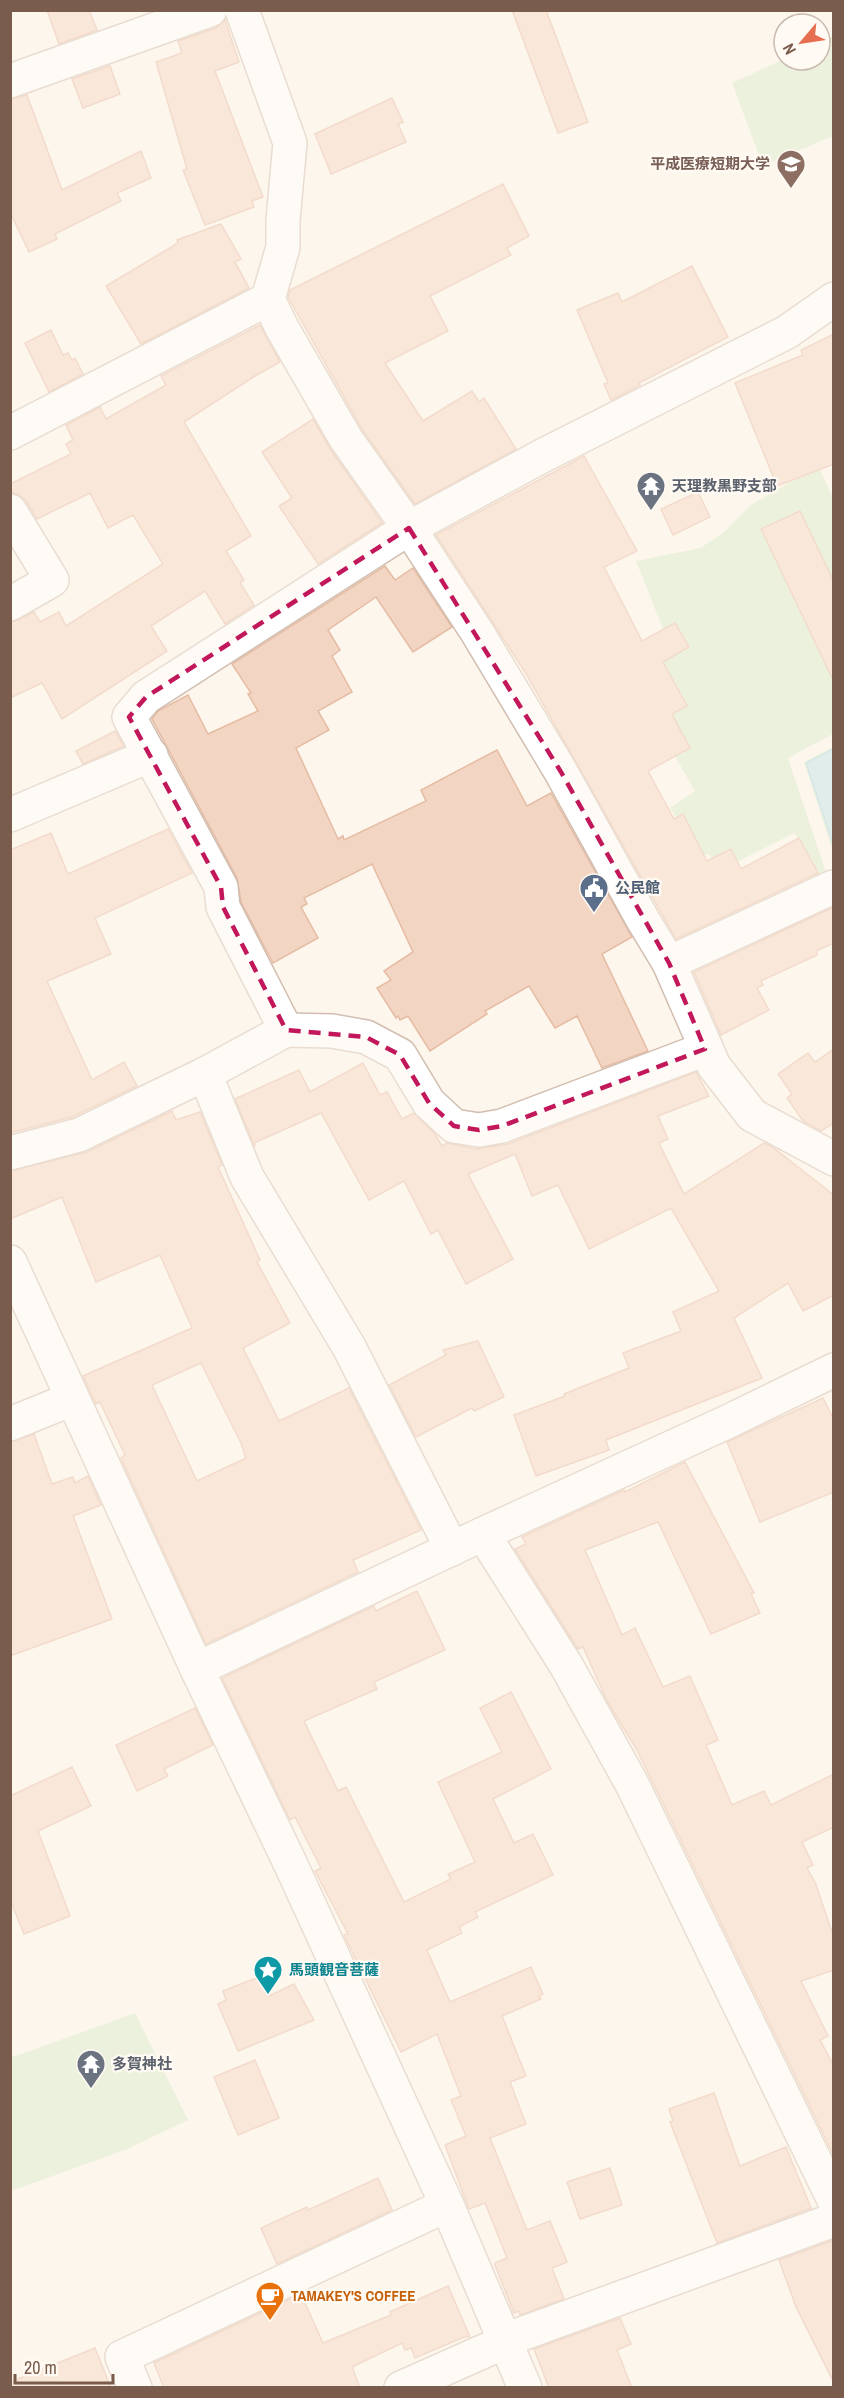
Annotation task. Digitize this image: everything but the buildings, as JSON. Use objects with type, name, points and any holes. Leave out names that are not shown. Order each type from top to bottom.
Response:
[{"type":"street","points":[[10,81],[210,10]]},
{"type":"street","points":[[242,10],[290,143],[282,247],[268,299],[282,328],[346,439],[410,528],[477,632],[561,772],[642,920],[669,963],[714,1066],[752,1115],[834,1159]]},
{"type":"street","points":[[10,433],[268,299]]},
{"type":"street","points":[[286,1030],[224,907],[221,887],[129,717],[146,697],[410,528],[542,456],[787,332],[834,299]]},
{"type":"street","points":[[10,511],[52,580],[10,603]]},
{"type":"street","points":[[10,815],[151,755]]},
{"type":"street","points":[[669,963],[833,887]]},
{"type":"street","points":[[10,1153],[79,1135],[206,1074],[286,1030],[333,1030],[366,1037],[400,1055],[429,1103],[454,1126],[479,1130],[502,1126],[705,1048]]},
{"type":"street","points":[[206,1074],[247,1178],[349,1347],[452,1549]]},
{"type":"street","points":[[10,1262],[22,1316],[72,1399],[197,1670],[291,1865],[447,2205],[525,2388]]},
{"type":"street","points":[[197,1670],[834,1370]]},
{"type":"street","points":[[10,1424],[72,1399]]},
{"type":"street","points":[[483,1534],[566,1665],[632,1784],[834,2200]]},
{"type":"street","points":[[135,2388],[122,2357],[447,2205]]},
{"type":"street","points":[[400,2388],[505,2340],[834,2220]]},
{"type":"highlighted area","points":[[409,528],[561,772],[669,963],[705,1049],[502,1126],[479,1130],[454,1126],[429,1103],[400,1055],[366,1037],[286,1030],[223,907],[221,887],[129,717],[146,697]]},
{"type":"green space","points":[[832,36],[833,136],[763,166],[732,83],[772,65],[772,72],[832,72]]},
{"type":"green space","points":[[818,466],[833,498],[833,734],[788,758],[827,875],[812,881],[795,833],[723,869],[708,854],[669,872],[690,838],[670,808],[695,791],[660,731],[646,668],[673,654],[636,561],[700,548],[724,532],[751,505]]},
{"type":"green space","points":[[833,747],[833,852],[804,762]]},
{"type":"green space","name":"多賀神社","points":[[135,2013],[188,2120],[125,2150],[11,2191],[11,2053],[13,2057]]},
{"type":"water","points":[[833,749],[833,844],[806,763]]},
{"type":"place","name":"平成医療短期大学","points":[[791,190]]},
{"type":"place","name":"天理教黒野支部","points":[[651,512]]},
{"type":"place","name":"公民館","points":[[594,914]]},
{"type":"place","name":"馬頭観音菩薩","points":[[268,1996]]},
{"type":"place","name":"多賀神社","points":[[91,2090]]},
{"type":"place","name":"TAMAKEY'S COFFEE","points":[[270,2322]]}]
